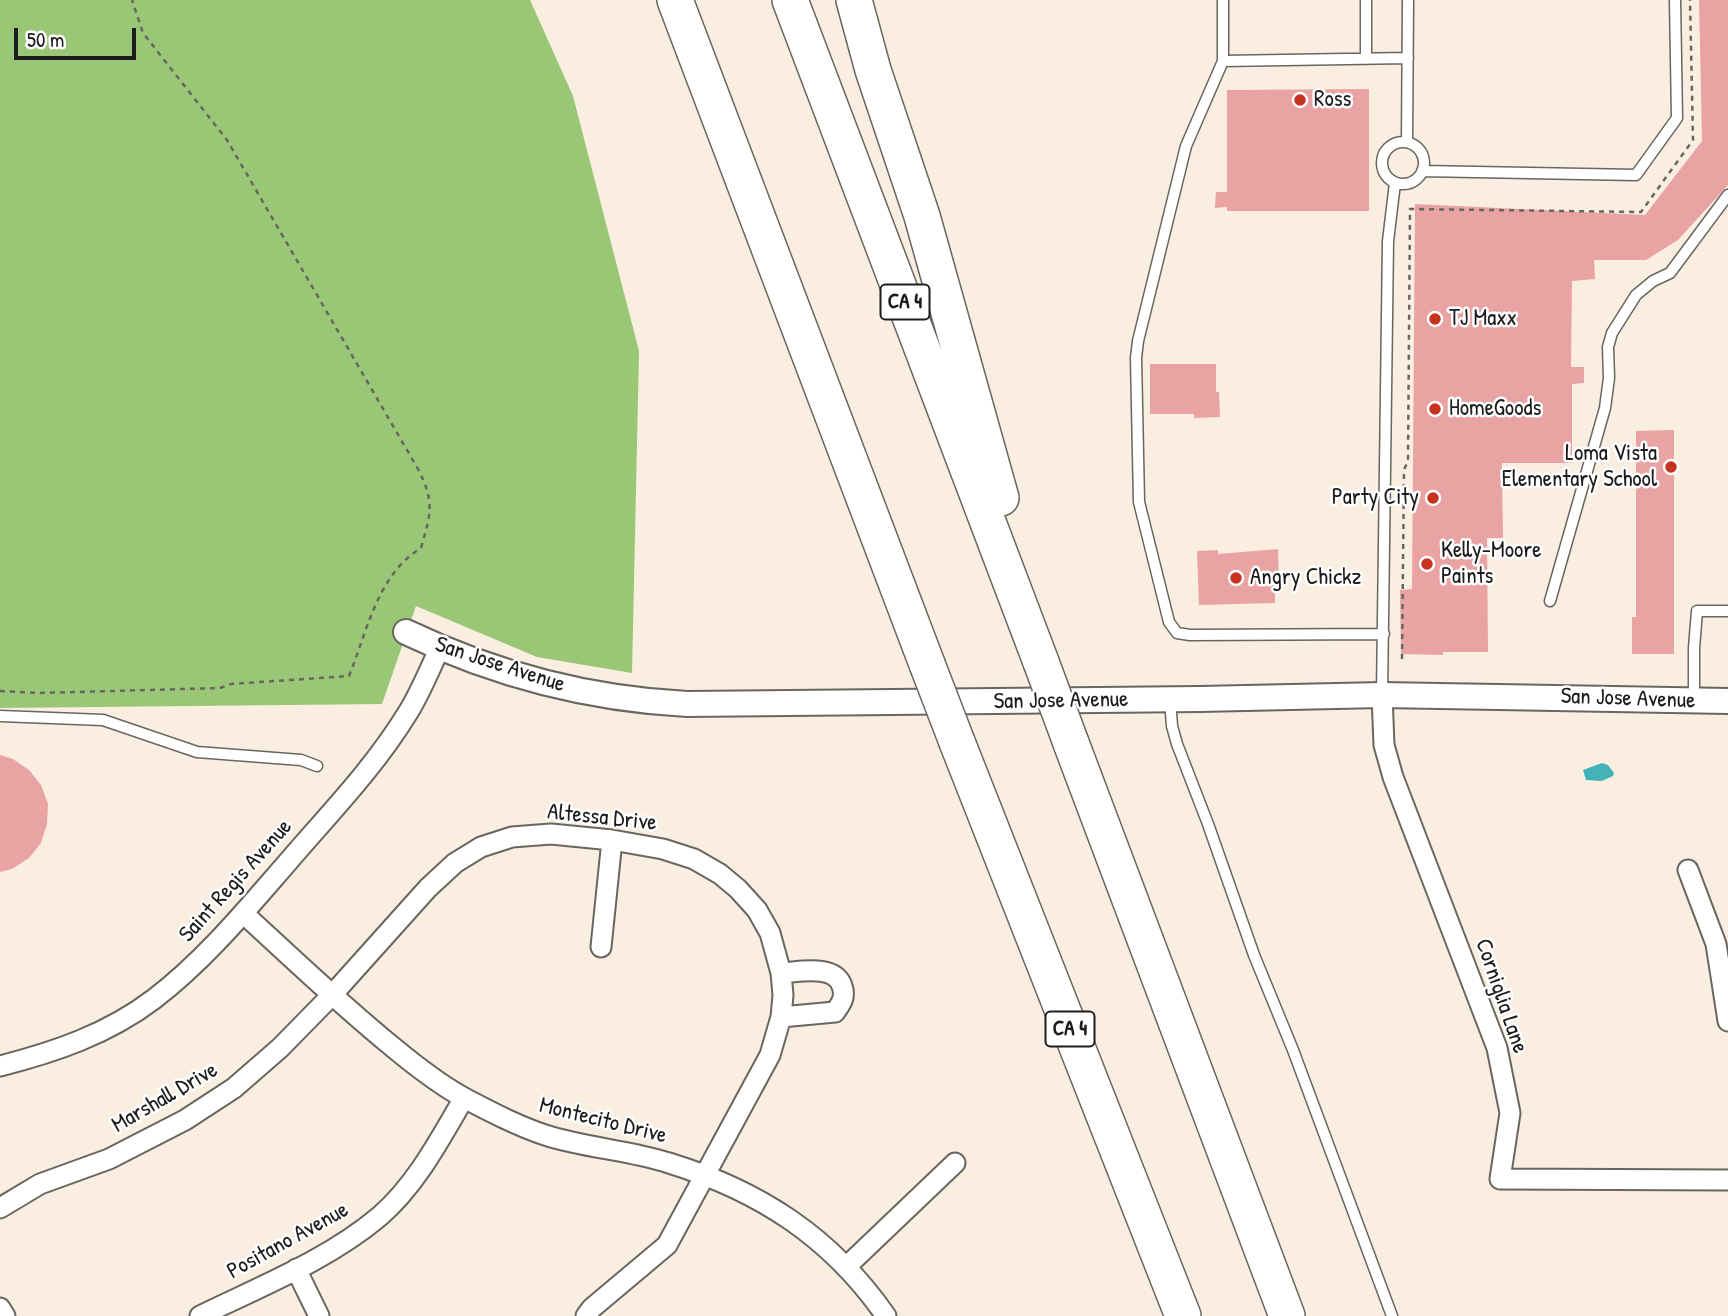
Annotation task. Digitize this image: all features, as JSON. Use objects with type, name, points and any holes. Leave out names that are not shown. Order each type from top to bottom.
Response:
[{"type":"highway","name":"CA 4","points":[[675,0],[957,742],[1183,1316]]},
{"type":"highway","name":"CA 4","points":[[790,0],[1287,1316]]},
{"type":"highway","points":[[854,0],[873,69],[922,216],[981,423],[1017,565],[1020,605]]},
{"type":"street","name":"San Jose Avenue","points":[[406,632],[440,648],[530,679],[584,692],[650,702],[687,704],[1170,700],[1382,695],[1728,701]]},
{"type":"street","name":"Saint Regis Avenue","points":[[0,1066],[62,1049],[89,1038],[153,999],[185,972],[244,914],[368,768],[407,714],[440,648]]},
{"type":"street","name":"Corniglia Lane","points":[[1382,695],[1384,745],[1393,778],[1497,1048],[1510,1113],[1500,1179],[1728,1180]]},
{"type":"street","name":"Altessa Drive","points":[[332,995],[428,888],[455,863],[481,847],[512,837],[551,834],[612,840],[663,849],[694,859],[720,874],[757,910],[770,933],[781,973],[783,995],[781,1017],[770,1055],[667,1245],[586,1316]]},
{"type":"street","points":[[601,947],[612,840]]},
{"type":"street","points":[[1688,870],[1716,944],[1728,1021]]},
{"type":"street","name":"Montecito Drive","points":[[244,914],[332,995],[427,1074],[464,1098],[544,1135],[668,1162],[751,1196],[786,1215],[846,1267],[886,1316]]},
{"type":"street","points":[[781,973],[820,971],[835,976],[842,984],[844,995],[835,1012],[781,1017]]},
{"type":"street","name":"Marshall Drive","points":[[0,1208],[40,1184],[109,1159],[184,1120],[234,1088],[280,1048],[332,995]]},
{"type":"street","name":"Positano Avenue","points":[[200,1316],[296,1269],[345,1241],[380,1216],[404,1191],[432,1153],[464,1098]]},
{"type":"street","points":[[846,1267],[955,1163]]},
{"type":"street","points":[[296,1269],[320,1316]]},
{"type":"street","points":[[0,1308],[5,1316]]},
{"type":"lane","points":[[1223,0],[1223,61],[1186,146],[1136,358],[1139,502],[1169,622],[1177,633],[1190,635],[1384,634]]},
{"type":"lane","points":[[1366,0],[1366,59]]},
{"type":"lane","points":[[1407,142],[1408,0]]},
{"type":"lane","points":[[1422,171],[1636,175],[1677,118],[1675,0]]},
{"type":"lane","points":[[1223,61],[1408,58]]},
{"type":"lane","points":[[1407,142],[1418,148],[1422,154],[1422,171],[1414,181],[1395,183],[1384,174],[1384,154],[1394,144],[1407,142]]},
{"type":"lane","points":[[1382,695],[1388,242],[1395,183]]},
{"type":"lane","points":[[1550,601],[1605,408],[1609,378],[1608,347],[1612,333],[1636,295],[1653,281],[1670,273],[1728,195]]},
{"type":"lane","points":[[1694,701],[1697,611],[1728,611]]},
{"type":"lane","points":[[1170,700],[1172,726],[1177,744],[1254,955],[1293,1050],[1392,1316]]},
{"type":"lane","points":[[0,716],[103,720],[197,752],[301,760],[317,766]]},
{"type":"path","points":[[0,691],[40,693],[220,688],[231,684],[349,677],[376,603],[386,584],[410,554],[421,548],[429,520],[429,492],[418,469],[227,140],[143,33],[132,0]]},
{"type":"path","points":[[1402,659],[1404,470],[1408,461],[1410,209],[1641,212],[1693,140],[1690,0]]},
{"type":"green space","points":[[0,0],[530,0],[573,96],[639,351],[632,673],[537,657],[416,606],[382,704],[0,708]]},
{"type":"water","points":[[1602,763],[1608,765],[1614,773],[1613,776],[1602,781],[1586,780],[1583,770]]},
{"type":"building","points":[[1699,0],[1728,0],[1728,185],[1678,240],[1646,260],[1594,260],[1595,279],[1572,281],[1571,367],[1584,367],[1584,383],[1572,384],[1572,463],[1502,463],[1503,538],[1487,538],[1488,652],[1401,654],[1400,590],[1412,589],[1415,204],[1645,215],[1702,141]]},
{"type":"building","points":[[1369,89],[1369,211],[1227,211],[1227,207],[1215,208],[1216,192],[1227,192],[1227,90]]},
{"type":"building","points":[[1150,364],[1216,364],[1216,392],[1219,392],[1220,417],[1194,418],[1194,414],[1150,414]]},
{"type":"building","points":[[1674,430],[1674,654],[1632,654],[1632,617],[1636,617],[1636,431]]},
{"type":"building","points":[[1278,549],[1279,587],[1275,587],[1275,603],[1199,605],[1197,551],[1218,550],[1218,554]]},
{"type":"building","points":[[0,755],[13,759],[29,770],[41,785],[48,804],[47,824],[41,843],[29,858],[12,869],[0,872]]},
{"type":"place","name":"Ross","points":[[1300,100]]},
{"type":"place","name":"TJ Maxx","points":[[1435,319]]},
{"type":"place","name":"HomeGoods","points":[[1435,409]]},
{"type":"place","name":"Loma Vista Elementary School","points":[[1671,467]]},
{"type":"place","name":"Party City","points":[[1433,498]]},
{"type":"place","name":"Kelly-Moore Paints","points":[[1427,564]]},
{"type":"place","name":"Angry Chickz","points":[[1236,578]]}]
